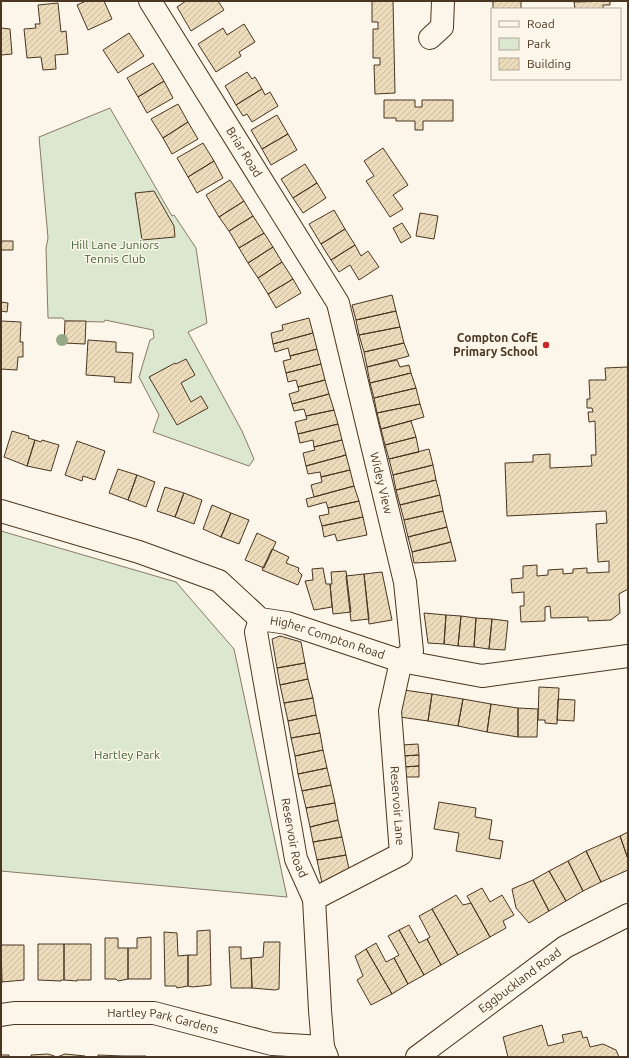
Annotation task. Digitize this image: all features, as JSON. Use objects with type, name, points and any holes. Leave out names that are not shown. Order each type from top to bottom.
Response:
[{"type":"street","name":"Briar Road","points":[[150,1],[338,303]]},
{"type":"street","points":[[430,38],[442,27],[443,1]]},
{"type":"street","name":"Widey View","points":[[338,303],[404,582],[412,652],[401,661]]},
{"type":"street","name":"Higher Compton Road","points":[[1,511],[139,552],[218,581],[260,619],[286,623],[401,661],[482,676],[628,656]]},
{"type":"street","name":"Reservoir Road","points":[[260,619],[256,632],[296,859],[314,899],[325,1052]]},
{"type":"street","name":"Reservoir Lane","points":[[314,899],[401,854],[390,711],[401,661]]},
{"type":"street","name":"Eggbuckland Road","points":[[417,1057],[565,947],[628,915]]},
{"type":"street","name":"Hartley Park Gardens","points":[[1,1015],[14,1013],[154,1013],[272,1044],[325,1052]]},
{"type":"green space","name":"Hill Lane Juniors Tennis Club","points":[[110,108],[172,216],[174,215],[196,248],[207,323],[188,332],[242,431],[254,459],[249,466],[153,432],[159,415],[139,377],[150,340],[154,338],[153,330],[105,320],[104,322],[65,321],[63,318],[48,318],[46,248],[48,238],[39,137]]},
{"type":"green space","name":"Hartley Park","points":[[1,531],[176,582],[234,649],[287,897],[1,871]]},
{"type":"building","points":[[86,1],[104,1],[112,19],[88,30],[77,5]]},
{"type":"building","points":[[186,1],[218,1],[224,10],[191,31],[177,7]]},
{"type":"building","points":[[372,1],[393,1],[395,93],[375,94],[374,65],[380,65],[380,58],[373,58],[373,29],[378,29],[378,22],[372,22]]},
{"type":"building","points":[[489,1],[521,1],[521,8],[493,8],[493,2]]},
{"type":"building","points":[[610,1],[610,5],[603,5],[603,8],[575,8],[574,2]]},
{"type":"building","points":[[58,3],[61,32],[66,31],[68,54],[55,55],[56,69],[43,70],[41,57],[27,58],[24,29],[36,28],[35,24],[40,24],[38,5]]},
{"type":"building","points":[[244,24],[255,42],[239,52],[241,56],[216,72],[198,44],[223,28],[227,35]]},
{"type":"building","points":[[1,28],[10,29],[12,54],[1,55]]},
{"type":"building","points":[[129,33],[144,56],[118,73],[103,50]]},
{"type":"building","points":[[153,63],[164,81],[138,97],[127,78]]},
{"type":"building","points":[[247,72],[252,79],[255,77],[262,89],[236,105],[225,86]]},
{"type":"building","points":[[164,81],[173,98],[147,113],[138,97]]},
{"type":"building","points":[[262,89],[265,95],[270,92],[278,106],[252,122],[247,114],[243,116],[236,105]]},
{"type":"building","points":[[384,100],[415,100],[415,107],[422,107],[422,100],[453,100],[453,121],[423,121],[423,130],[415,130],[415,121],[396,121],[396,118],[384,118]]},
{"type":"building","points":[[178,104],[188,122],[163,138],[151,119]]},
{"type":"building","points":[[277,115],[288,134],[262,149],[251,130]]},
{"type":"building","points":[[188,122],[198,139],[172,154],[163,138]]},
{"type":"building","points":[[288,134],[297,150],[271,165],[262,149]]},
{"type":"building","points":[[203,143],[214,161],[188,177],[177,158]]},
{"type":"building","points":[[383,148],[408,185],[393,195],[403,209],[390,217],[366,181],[374,176],[364,161]]},
{"type":"building","points":[[214,161],[223,178],[197,193],[188,177]]},
{"type":"building","points":[[305,164],[317,183],[293,198],[281,179]]},
{"type":"building","points":[[230,180],[244,201],[219,217],[206,195]]},
{"type":"building","points":[[317,183],[326,198],[303,213],[293,198]]},
{"type":"building","points":[[154,191],[174,226],[175,237],[142,240],[135,193]]},
{"type":"building","points":[[244,201],[253,216],[229,231],[219,217]]},
{"type":"building","points":[[334,210],[345,229],[321,244],[309,224]]},
{"type":"building","points":[[420,213],[438,216],[434,239],[416,236]]},
{"type":"building","points":[[253,216],[264,233],[239,248],[229,231]]},
{"type":"building","points":[[402,223],[411,237],[401,243],[393,228]]},
{"type":"building","points":[[345,229],[355,245],[331,260],[321,244]]},
{"type":"building","points":[[264,233],[273,247],[248,263],[239,248]]},
{"type":"building","points":[[1,241],[13,241],[13,250],[1,250]]},
{"type":"building","points":[[355,245],[361,256],[368,251],[379,267],[359,280],[350,265],[339,272],[331,260]]},
{"type":"building","points":[[273,247],[282,262],[258,278],[248,263]]},
{"type":"building","points":[[282,262],[293,279],[268,294],[258,278]]},
{"type":"building","points":[[293,279],[301,293],[276,308],[268,294]]},
{"type":"building","points":[[392,295],[396,311],[356,320],[352,305]]},
{"type":"building","points":[[1,302],[8,303],[7,312],[1,311]]},
{"type":"building","points":[[396,311],[400,327],[359,335],[356,320]]},
{"type":"building","points":[[309,318],[313,333],[273,344],[271,333],[283,330],[282,325]]},
{"type":"building","points":[[1,321],[21,322],[20,342],[23,342],[23,357],[18,357],[17,370],[1,369]]},
{"type":"building","points":[[65,321],[86,321],[85,344],[64,343]]},
{"type":"building","points":[[400,327],[404,343],[364,352],[359,335]]},
{"type":"building","points":[[313,333],[317,349],[290,356],[288,348],[275,352],[273,344]]},
{"type":"building","points":[[88,340],[116,342],[116,352],[133,353],[131,383],[114,382],[115,377],[86,375]]},
{"type":"building","points":[[404,343],[409,356],[367,367],[364,352]]},
{"type":"building","points":[[317,349],[321,364],[286,373],[283,361],[291,359],[290,356]]},
{"type":"building","points":[[186,359],[195,375],[181,383],[191,402],[201,396],[208,408],[177,425],[149,377],[175,363],[176,364]]},
{"type":"building","points":[[397,360],[400,367],[409,365],[411,373],[370,383],[367,367]]},
{"type":"building","points":[[321,364],[325,380],[298,387],[296,380],[288,382],[286,373]]},
{"type":"building","points":[[628,367],[628,589],[619,594],[620,613],[611,620],[588,621],[588,617],[551,618],[550,606],[545,607],[545,621],[521,622],[520,606],[524,606],[524,592],[512,593],[511,579],[523,578],[523,566],[537,565],[537,576],[548,575],[548,570],[563,569],[563,574],[573,573],[573,569],[587,568],[587,573],[609,572],[609,561],[598,562],[596,524],[607,523],[606,511],[507,516],[505,463],[533,462],[533,455],[550,454],[550,468],[592,466],[591,455],[596,455],[595,421],[589,422],[588,412],[593,412],[592,408],[587,408],[587,399],[590,399],[589,380],[606,380],[605,368]]},
{"type":"building","points":[[411,373],[416,388],[374,398],[370,383]]},
{"type":"building","points":[[325,380],[329,394],[292,404],[289,394],[299,391],[298,387]]},
{"type":"building","points":[[416,388],[420,404],[377,413],[374,398]]},
{"type":"building","points":[[329,394],[334,410],[306,416],[304,409],[294,411],[292,404]]},
{"type":"building","points":[[420,404],[424,417],[381,429],[377,413]]},
{"type":"building","points":[[334,410],[338,424],[298,434],[295,422],[307,419],[306,416]]},
{"type":"building","points":[[411,421],[416,437],[385,445],[381,429]]},
{"type":"building","points":[[338,424],[342,440],[314,447],[313,440],[300,443],[298,434]]},
{"type":"building","points":[[12,431],[29,436],[28,438],[35,440],[27,466],[4,457]]},
{"type":"building","points":[[416,437],[419,452],[389,459],[385,445]]},
{"type":"building","points":[[35,440],[41,442],[42,440],[59,445],[51,471],[27,466]]},
{"type":"building","points":[[342,440],[346,455],[306,466],[303,453],[315,450],[314,447]]},
{"type":"building","points":[[77,441],[105,451],[95,480],[83,476],[82,481],[65,475]]},
{"type":"building","points":[[429,449],[433,465],[393,475],[389,459]]},
{"type":"building","points":[[346,455],[350,470],[321,477],[320,472],[308,474],[306,466]]},
{"type":"building","points":[[433,465],[436,480],[396,490],[393,475]]},
{"type":"building","points":[[118,469],[137,475],[128,500],[109,493]]},
{"type":"building","points":[[350,470],[354,486],[314,497],[311,485],[322,482],[321,477]]},
{"type":"building","points":[[137,475],[155,482],[146,507],[128,500]]},
{"type":"building","points":[[436,480],[440,495],[400,505],[396,490]]},
{"type":"building","points":[[354,486],[359,501],[328,508],[326,502],[308,507],[306,499]]},
{"type":"building","points":[[165,487],[184,493],[175,517],[157,511]]},
{"type":"building","points":[[184,493],[202,500],[194,524],[175,517]]},
{"type":"building","points":[[440,495],[443,511],[404,520],[400,505]]},
{"type":"building","points":[[359,501],[363,517],[322,526],[319,516],[329,514],[328,508]]},
{"type":"building","points":[[212,505],[231,513],[221,537],[203,529]]},
{"type":"building","points":[[443,511],[447,527],[408,537],[404,520]]},
{"type":"building","points":[[231,513],[249,520],[239,544],[221,537]]},
{"type":"building","points":[[363,517],[367,535],[337,541],[335,534],[324,537],[322,526]]},
{"type":"building","points":[[447,527],[451,542],[412,552],[408,537]]},
{"type":"building","points":[[257,533],[276,542],[264,568],[245,560]]},
{"type":"building","points":[[451,542],[456,561],[414,563],[412,552]]},
{"type":"building","points":[[272,549],[289,557],[286,563],[299,568],[298,571],[302,575],[298,585],[262,570]]},
{"type":"building","points":[[323,568],[326,584],[330,584],[332,607],[314,610],[305,581],[313,580],[312,569]]},
{"type":"building","points":[[346,571],[351,612],[333,614],[330,584],[332,584],[331,572]]},
{"type":"building","points":[[382,572],[392,620],[369,624],[364,574]]},
{"type":"building","points":[[364,574],[369,619],[351,621],[346,576]]},
{"type":"building","points":[[424,613],[446,615],[444,644],[428,643]]},
{"type":"building","points":[[446,615],[461,616],[458,646],[444,644]]},
{"type":"building","points":[[461,616],[476,618],[474,647],[458,646]]},
{"type":"building","points":[[476,618],[492,619],[489,649],[474,647]]},
{"type":"building","points":[[492,619],[508,621],[505,650],[489,649]]},
{"type":"building","points":[[280,636],[301,642],[305,663],[277,668],[272,639]]},
{"type":"building","points":[[305,663],[308,679],[280,685],[277,668]]},
{"type":"building","points":[[308,679],[313,698],[284,703],[280,685]]},
{"type":"building","points":[[539,687],[559,688],[557,724],[545,723],[545,720],[538,720]]},
{"type":"building","points":[[404,690],[432,694],[428,721],[400,717]]},
{"type":"building","points":[[432,694],[463,699],[458,726],[428,721]]},
{"type":"building","points":[[313,698],[316,715],[288,721],[284,703]]},
{"type":"building","points":[[463,699],[491,704],[487,732],[458,726]]},
{"type":"building","points":[[558,699],[575,700],[574,721],[557,720]]},
{"type":"building","points":[[491,704],[518,708],[518,737],[487,732]]},
{"type":"building","points":[[518,708],[538,709],[537,737],[518,737]]},
{"type":"building","points":[[316,715],[320,733],[291,738],[288,721]]},
{"type":"building","points":[[320,733],[323,750],[295,756],[291,738]]},
{"type":"building","points":[[418,744],[419,755],[402,756],[402,745]]},
{"type":"building","points":[[323,750],[327,768],[298,774],[295,756]]},
{"type":"building","points":[[419,755],[419,766],[403,767],[402,756]]},
{"type":"building","points":[[419,766],[419,777],[403,777],[403,767]]},
{"type":"building","points":[[327,768],[331,785],[302,791],[298,774]]},
{"type":"building","points":[[331,785],[335,803],[306,808],[302,791]]},
{"type":"building","points":[[439,802],[476,808],[475,817],[492,820],[489,839],[503,841],[500,859],[456,851],[459,833],[434,829]]},
{"type":"building","points":[[335,803],[338,820],[310,827],[306,808]]},
{"type":"building","points":[[338,820],[342,837],[313,842],[310,827]]},
{"type":"building","points":[[628,832],[628,859],[620,836]]},
{"type":"building","points":[[620,836],[628,859],[628,870],[601,882],[586,851]]},
{"type":"building","points":[[342,837],[346,855],[317,860],[313,842]]},
{"type":"building","points":[[586,851],[601,882],[583,891],[568,861]]},
{"type":"building","points":[[346,855],[350,874],[323,888],[317,860]]},
{"type":"building","points":[[568,861],[583,891],[566,901],[549,871]]},
{"type":"building","points":[[549,871],[566,901],[549,911],[533,880]]},
{"type":"building","points":[[533,880],[549,911],[529,923],[516,908],[512,889]]},
{"type":"building","points":[[482,888],[490,902],[502,895],[514,915],[503,921],[506,928],[490,937],[467,896]]},
{"type":"building","points":[[456,895],[463,905],[471,903],[490,937],[458,955],[432,909]]},
{"type":"building","points":[[432,909],[458,955],[441,965],[427,939],[430,937],[419,916]]},
{"type":"building","points":[[409,925],[419,943],[427,939],[441,965],[424,975],[399,930]]},
{"type":"building","points":[[210,930],[211,985],[188,986],[188,955],[197,955],[197,931]]},
{"type":"building","points":[[399,930],[424,975],[408,984],[394,958],[399,955],[388,936]]},
{"type":"building","points":[[164,932],[177,933],[178,956],[188,955],[188,986],[177,988],[176,986],[165,986]]},
{"type":"building","points":[[151,937],[151,979],[128,979],[128,948],[137,948],[137,938]]},
{"type":"building","points":[[105,938],[118,938],[118,948],[128,948],[128,979],[118,981],[116,979],[105,979]]},
{"type":"building","points":[[264,942],[280,942],[279,989],[252,988],[251,958],[263,957]]},
{"type":"building","points":[[376,943],[386,962],[394,958],[408,984],[392,994],[366,949]]},
{"type":"building","points":[[38,944],[64,944],[64,980],[38,980]]},
{"type":"building","points":[[64,944],[91,944],[91,980],[64,980]]},
{"type":"building","points":[[1,945],[24,945],[24,980],[2,982]]},
{"type":"building","points":[[229,947],[241,947],[241,959],[251,958],[252,988],[231,988]]},
{"type":"building","points":[[366,949],[392,994],[371,1005],[357,980],[363,976],[355,956]]},
{"type":"building","points":[[542,1025],[548,1046],[564,1042],[562,1035],[581,1031],[583,1038],[587,1037],[590,1047],[603,1044],[616,1050],[619,1057],[508,1057],[503,1037]]},
{"type":"building","points":[[48,1054],[57,1057],[31,1057],[31,1055]]},
{"type":"building","points":[[65,1054],[85,1056],[85,1057],[57,1057]]},
{"type":"building","points":[[1,1055],[9,1055],[9,1057],[1,1057]]},
{"type":"building","points":[[98,1055],[123,1056],[123,1057],[98,1057]]},
{"type":"building","points":[[146,1056],[146,1057],[123,1057]]},
{"type":"place","name":"Compton CofE Primary School","points":[[546,345]]}]
